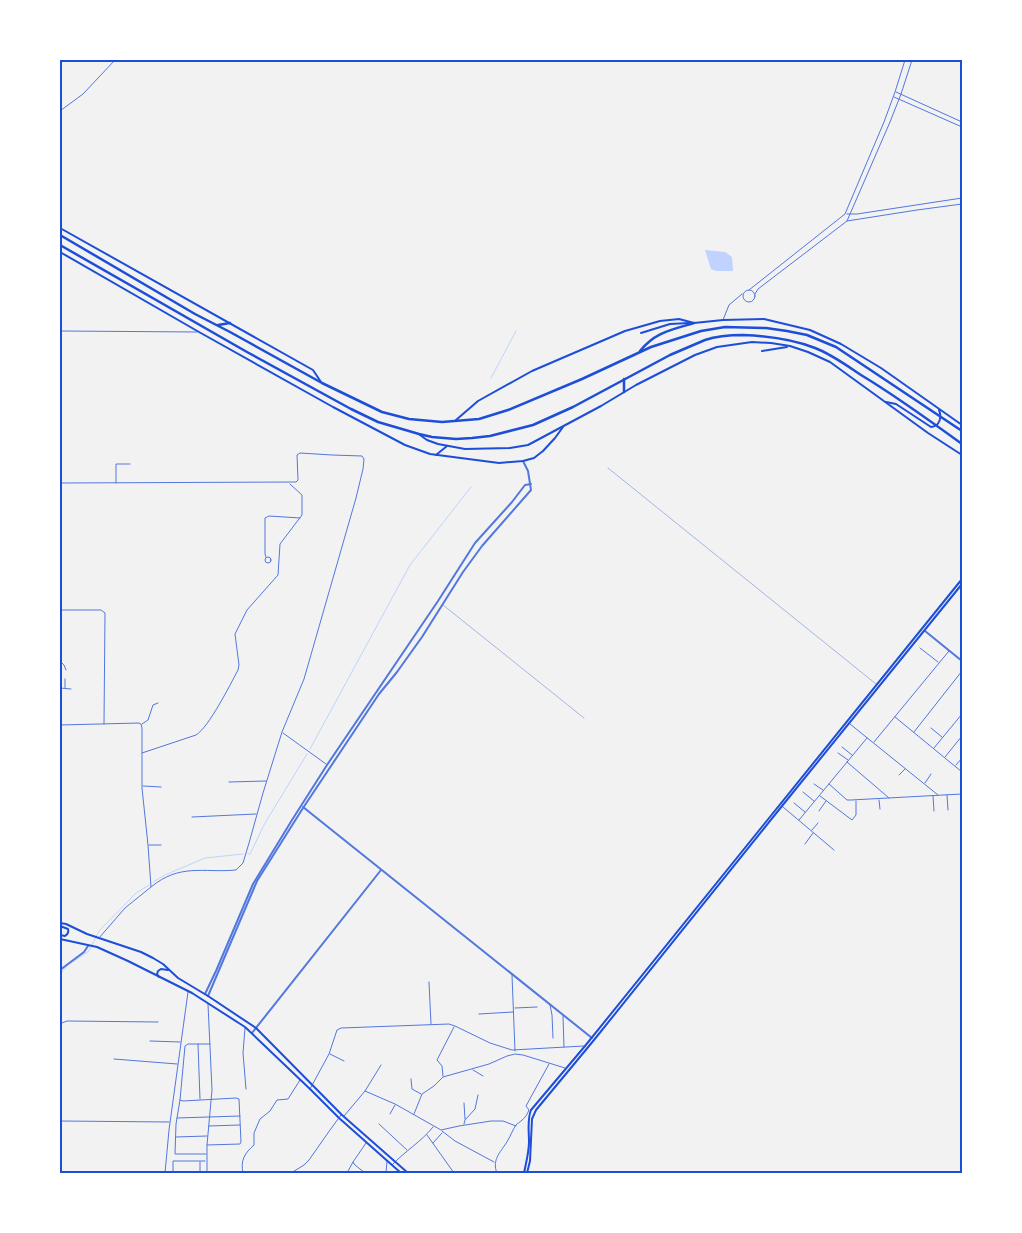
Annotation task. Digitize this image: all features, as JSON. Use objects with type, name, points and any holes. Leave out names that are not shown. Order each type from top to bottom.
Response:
[{"type":"highway","points":[[60,235],[195,314],[322,383],[382,412],[409,419],[442,422],[478,419],[508,410],[651,347],[702,331],[725,327],[766,328],[787,331],[836,346],[962,432]]},
{"type":"highway","points":[[60,245],[247,352],[352,409],[378,422],[419,434],[448,438],[472,438],[490,436],[533,425],[573,407],[670,355],[711,338],[733,335],[778,338],[796,342],[830,355],[891,393],[962,444]]},
{"type":"highway","points":[[217,325],[230,323]]},
{"type":"highway","points":[[639,352],[646,342],[653,337],[694,323]]},
{"type":"highway","points":[[624,379],[624,392]]},
{"type":"main road","points":[[60,228],[313,370],[322,383]]},
{"type":"main road","points":[[60,252],[199,332],[405,445],[436,455],[494,462],[523,461],[534,458],[543,451],[564,425]]},
{"type":"main road","points":[[456,420],[478,401],[532,371],[625,331],[671,319],[694,323]]},
{"type":"main road","points":[[641,333],[670,324],[722,320],[764,320],[810,330],[841,344],[881,368],[962,425]]},
{"type":"main road","points":[[419,434],[427,440],[465,449],[493,449],[528,445],[694,355],[717,347],[752,342],[790,346],[830,362],[928,433],[962,455]]},
{"type":"main road","points":[[762,351],[790,346]]},
{"type":"main road","points":[[886,402],[896,404],[933,428],[941,418],[938,408]]},
{"type":"main road","points":[[436,455],[448,446]]},
{"type":"main road","points":[[525,1173],[530,1161],[533,1114],[962,579]]},
{"type":"main road","points":[[525,1173],[529,1115],[531,1110],[781,805],[850,724],[962,584]]},
{"type":"main road","points":[[60,924],[66,924],[80,932],[140,952],[163,964],[178,978],[256,1028],[343,1116],[408,1173]]},
{"type":"main road","points":[[60,924],[68,929],[68,934],[60,937]]},
{"type":"main road","points":[[60,937],[128,961],[188,992],[245,1027],[339,1118],[401,1173]]},
{"type":"main road","points":[[159,977],[158,970],[164,968],[169,970]]},
{"type":"street","points":[[60,111],[83,94],[115,60]]},
{"type":"street","points":[[722,320],[729,305],[745,291],[749,290],[845,214],[895,92],[905,60]]},
{"type":"street","points":[[847,221],[899,99],[912,60]]},
{"type":"street","points":[[895,92],[962,122]]},
{"type":"street","points":[[893,96],[962,127]]},
{"type":"street","points":[[877,137],[882,140]]},
{"type":"street","points":[[845,214],[857,214],[962,198]]},
{"type":"street","points":[[743,293],[742,297],[744,300],[749,303],[754,300],[758,289],[847,221],[962,204]]},
{"type":"street","points":[[749,290],[755,294]]},
{"type":"street","points":[[60,331],[199,332]]},
{"type":"street","points":[[60,484],[289,482],[298,481],[298,454],[362,456],[364,459],[352,514],[304,679],[282,732],[243,863],[236,870],[182,871],[163,878],[125,908],[98,938]]},
{"type":"street","points":[[302,807],[379,694],[422,637],[462,572],[531,490],[528,471],[523,461]]},
{"type":"street","points":[[116,484],[116,464],[130,464]]},
{"type":"street","points":[[142,753],[201,732],[238,670],[234,638],[236,630],[249,607],[278,575],[280,544],[301,518],[303,512],[302,495],[289,482]]},
{"type":"street","points":[[207,995],[253,884],[327,765],[475,543],[523,487],[531,484]]},
{"type":"street","points":[[266,557],[265,518],[269,516],[301,518]]},
{"type":"street","points":[[60,610],[101,610],[105,613],[104,724]]},
{"type":"street","points":[[925,631],[962,661]]},
{"type":"street","points":[[920,648],[939,663]]},
{"type":"street","points":[[874,742],[949,651]]},
{"type":"street","points":[[60,661],[66,670]]},
{"type":"street","points":[[914,733],[962,671]]},
{"type":"street","points":[[65,689],[66,679]]},
{"type":"street","points":[[60,688],[71,689]]},
{"type":"street","points":[[60,725],[141,724],[148,720],[153,705],[158,703]]},
{"type":"street","points":[[934,749],[962,714]]},
{"type":"street","points":[[894,717],[962,772]]},
{"type":"street","points":[[141,724],[142,786],[151,887]]},
{"type":"street","points":[[850,724],[938,795]]},
{"type":"street","points":[[932,728],[942,738]]},
{"type":"street","points":[[282,732],[327,765]]},
{"type":"street","points":[[945,758],[962,736]]},
{"type":"street","points":[[799,820],[867,738]]},
{"type":"street","points":[[842,747],[852,756]]},
{"type":"street","points":[[838,753],[890,798]]},
{"type":"street","points":[[955,766],[962,758]]},
{"type":"street","points":[[899,775],[905,768]]},
{"type":"street","points":[[924,784],[931,774]]},
{"type":"street","points":[[229,782],[267,781]]},
{"type":"street","points":[[814,784],[824,791]]},
{"type":"street","points":[[829,784],[847,800],[962,794]]},
{"type":"street","points":[[142,786],[161,787]]},
{"type":"street","points":[[803,792],[815,802]]},
{"type":"street","points":[[947,795],[948,810]]},
{"type":"street","points":[[820,796],[852,820],[856,816],[856,800]]},
{"type":"street","points":[[933,796],[934,811]]},
{"type":"street","points":[[879,799],[880,809]]},
{"type":"street","points":[[819,811],[827,801]]},
{"type":"street","points":[[794,803],[806,812]]},
{"type":"street","points":[[781,805],[834,850]]},
{"type":"street","points":[[302,807],[594,1040]]},
{"type":"street","points":[[192,818],[257,814]]},
{"type":"street","points":[[811,831],[818,823]]},
{"type":"street","points":[[806,844],[814,833]]},
{"type":"street","points":[[816,841],[819,837]]},
{"type":"street","points":[[148,845],[161,845]]},
{"type":"street","points":[[252,1033],[381,870]]},
{"type":"street","points":[[60,970],[84,952],[88,946]]},
{"type":"street","points":[[512,974],[515,1054]]},
{"type":"street","points":[[429,982],[431,1025]]},
{"type":"street","points":[[165,1173],[188,992]]},
{"type":"street","points":[[207,1173],[207,1145],[212,1090],[208,1004]]},
{"type":"street","points":[[550,1005],[553,1038]]},
{"type":"street","points":[[514,1008],[538,1007]]},
{"type":"street","points":[[479,1014],[514,1012]]},
{"type":"street","points":[[562,1015],[564,1017],[564,1047]]},
{"type":"street","points":[[60,1025],[67,1021],[158,1022]]},
{"type":"street","points":[[310,1089],[329,1054],[338,1029],[446,1024],[455,1026],[490,1043],[515,1051],[585,1046]]},
{"type":"street","points":[[443,1077],[442,1066],[437,1060],[455,1026]]},
{"type":"street","points":[[245,1027],[246,1089]]},
{"type":"street","points":[[150,1041],[181,1042]]},
{"type":"street","points":[[207,1154],[174,1154],[185,1046],[186,1044],[210,1044]]},
{"type":"street","points":[[198,1044],[200,1100]]},
{"type":"street","points":[[329,1054],[344,1062]]},
{"type":"street","points":[[414,1114],[422,1094],[443,1077],[515,1054],[566,1068]]},
{"type":"street","points":[[114,1059],[178,1064]]},
{"type":"street","points":[[497,1173],[495,1162],[498,1154],[516,1126],[527,1116],[529,1110],[526,1106],[549,1063]]},
{"type":"street","points":[[291,1173],[309,1160],[339,1118],[365,1091],[381,1065]]},
{"type":"street","points":[[472,1069],[483,1076]]},
{"type":"street","points":[[411,1079],[412,1089],[422,1094]]},
{"type":"street","points":[[243,1173],[242,1161],[246,1152],[254,1145],[254,1133],[260,1120],[270,1111],[278,1099],[288,1099],[300,1080]]},
{"type":"street","points":[[365,1091],[414,1114],[455,1141],[495,1162]]},
{"type":"street","points":[[465,1120],[475,1109],[478,1095]]},
{"type":"street","points":[[180,1100],[238,1098],[240,1101],[241,1144],[207,1145]]},
{"type":"street","points":[[390,1114],[395,1104]]},
{"type":"street","points":[[464,1104],[464,1125]]},
{"type":"street","points":[[177,1118],[240,1116]]},
{"type":"street","points":[[60,1121],[170,1122]]},
{"type":"street","points":[[432,1143],[442,1131],[464,1125],[498,1121],[516,1126]]},
{"type":"street","points":[[379,1124],[408,1150]]},
{"type":"street","points":[[209,1126],[241,1125]]},
{"type":"street","points":[[392,1165],[427,1135],[433,1126]]},
{"type":"street","points":[[427,1135],[454,1173]]},
{"type":"street","points":[[176,1137],[208,1136]]},
{"type":"street","points":[[347,1173],[366,1142]]},
{"type":"street","points":[[386,1173],[387,1160]]},
{"type":"street","points":[[173,1173],[173,1161],[207,1161]]},
{"type":"street","points":[[200,1161],[200,1173]]},
{"type":"street","points":[[353,1162],[355,1166],[365,1173]]},
{"type":"lane","points":[[608,468],[877,685]]},
{"type":"lane","points":[[442,604],[584,718]]},
{"type":"water","points":[[705,250],[725,252],[732,257],[733,271],[716,271],[711,269]]},
{"type":"waterway","points":[[491,378],[516,331]]},
{"type":"waterway","points":[[310,749],[410,565],[471,487]]},
{"type":"waterway","points":[[248,854],[250,854],[265,823],[307,754]]},
{"type":"waterway","points":[[153,882],[205,858],[243,854]]},
{"type":"waterway","points":[[71,963],[89,951],[99,931],[136,893],[149,885]]},
{"type":"waterway","points":[[60,974],[68,965]]}]
